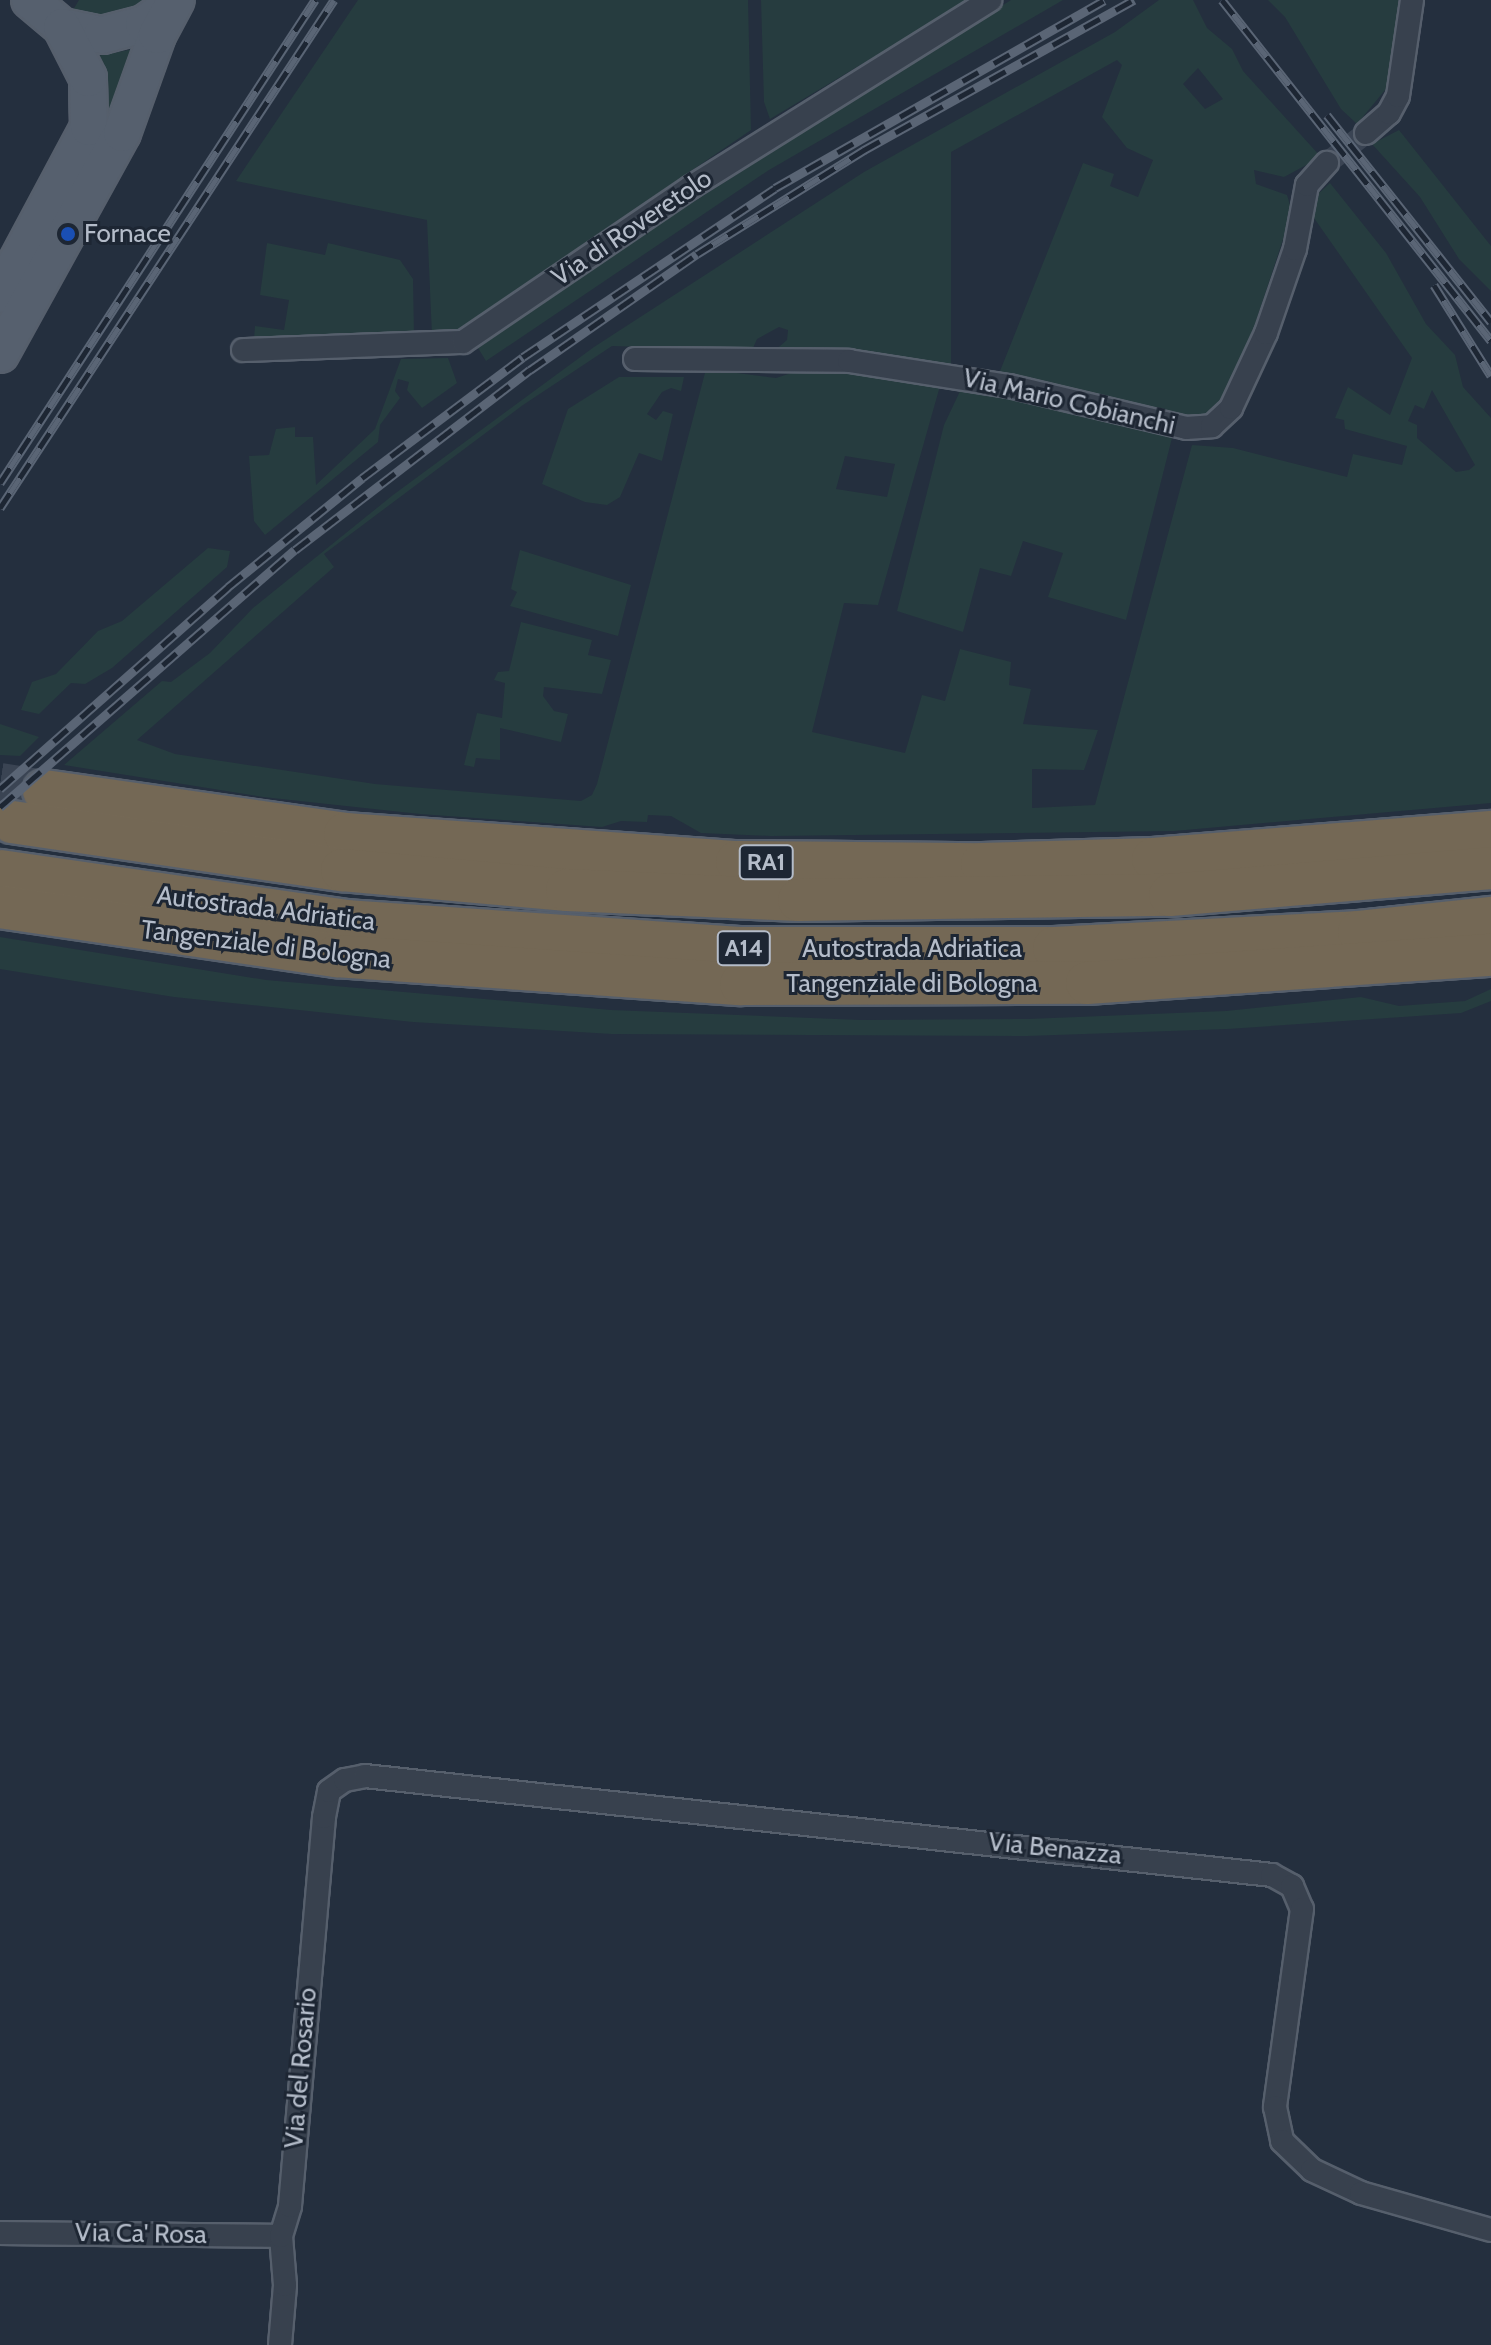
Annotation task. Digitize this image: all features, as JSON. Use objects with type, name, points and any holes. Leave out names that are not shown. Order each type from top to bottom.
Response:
[{"type":"highway","name":"RA1","points":[[44,791],[345,834],[737,862],[982,864],[1153,859],[1491,832]]},
{"type":"highway","name":"Autostrada Adriatica","points":[[12,822],[238,858],[414,877],[799,900],[1170,895],[1491,868]]},
{"type":"highway","name":"Autostrada Adriatica","points":[[0,871],[345,921],[739,948],[928,951],[1131,945],[1491,918]]},
{"type":"highway","name":"Tangenziale di Bologna","points":[[0,907],[336,956],[741,984],[1087,983],[1266,975],[1491,955]]},
{"type":"main road","points":[[0,294],[89,127],[88,78],[62,27],[30,0]]},
{"type":"main road","points":[[62,27],[93,34],[125,31],[153,20],[175,1]]},
{"type":"main road","points":[[0,354],[122,133],[175,1]]},
{"type":"street","name":"Via di Roveretolo","points":[[243,350],[463,342],[691,187],[990,0]]},
{"type":"street","points":[[1366,133],[1398,96],[1412,0]]},
{"type":"street","name":"Via Mario Cobianchi","points":[[635,359],[849,361],[1009,386],[1186,428],[1212,426],[1231,408],[1266,333],[1295,249],[1307,185],[1327,163]]},
{"type":"street","name":"Via Benazza","points":[[329,1791],[365,1776],[1272,1875],[1292,1886],[1302,1909],[1275,2107],[1282,2141],[1312,2170],[1361,2193],[1491,2230]]},
{"type":"street","name":"Via del Rosario","points":[[280,2345],[285,2285],[281,2236],[290,2206],[329,1791]]},
{"type":"street","name":"Via Ca' Rosa","points":[[0,2233],[281,2236]]},
{"type":"green space","points":[[79,0],[144,0],[128,11],[101,16],[73,10]]},
{"type":"green space","points":[[358,0],[748,0],[751,130],[455,332],[432,336],[427,220],[236,181]]},
{"type":"green space","points":[[761,0],[969,0],[770,119],[764,102]]},
{"type":"green space","points":[[1011,0],[1063,0],[769,170],[486,361],[478,348],[618,250]]},
{"type":"green space","points":[[1159,0],[1193,0],[1207,28],[1232,49],[1243,71],[1321,157],[1284,177],[1254,170],[1256,184],[1287,195],[1292,212],[1242,364],[1224,401],[1208,415],[1186,419],[998,376],[1083,163],[1114,174],[1110,186],[1138,197],[1153,160],[1127,148],[1102,117],[1122,65],[1117,60],[951,152],[951,366],[773,352],[787,340],[788,330],[779,327],[757,339],[752,350],[612,346],[523,405],[324,554],[334,567],[137,740],[175,754],[375,784],[581,801],[592,795],[597,784],[706,369],[776,378],[801,370],[851,371],[940,386],[878,605],[844,603],[812,732],[905,753],[922,695],[945,701],[960,649],[1011,662],[1009,685],[1031,689],[1023,724],[1098,730],[1084,770],[1032,769],[1032,808],[1095,805],[1192,445],[1233,448],[1347,477],[1353,454],[1402,465],[1407,446],[1345,429],[1344,420],[1335,418],[1348,387],[1390,415],[1412,358],[1314,218],[1317,195],[1330,183],[1386,253],[1426,324],[1455,355],[1463,387],[1491,418],[1491,803],[1174,831],[771,836],[701,833],[671,816],[648,815],[647,822],[621,821],[602,827],[420,814],[263,797],[64,765],[162,681],[171,682],[210,653],[253,608],[393,495],[594,347],[864,172],[1115,32]],"holes":[[[1198,68],[1223,99],[1205,109],[1183,84]],[[1432,390],[1475,465],[1469,470],[1456,472],[1417,438],[1417,425],[1408,421],[1415,405],[1424,409]],[[845,456],[895,464],[887,497],[836,489]]]},
{"type":"green space","points":[[1268,0],[1402,0],[1390,84],[1357,124],[1341,109],[1285,17]]},
{"type":"green space","points":[[134,49],[106,136],[106,89],[97,56]]},
{"type":"green space","points":[[1399,130],[1491,246],[1491,291],[1459,259],[1420,197],[1372,144]]},
{"type":"green space","points":[[267,243],[325,255],[328,243],[400,260],[413,279],[414,335],[254,339],[255,326],[284,330],[289,300],[260,295]]},
{"type":"green space","points":[[448,358],[457,383],[422,408],[407,390],[409,382],[398,379],[395,391],[400,398],[380,425],[378,442],[265,535],[254,521],[249,456],[269,455],[276,429],[295,427],[295,437],[313,437],[316,485],[375,429],[401,359]]},
{"type":"green space","points":[[619,377],[684,377],[681,391],[671,388],[662,392],[647,414],[656,420],[663,411],[673,414],[662,461],[639,453],[620,497],[607,505],[585,502],[542,484],[568,409]]},
{"type":"green space","points":[[962,387],[1173,434],[1126,620],[1048,597],[1063,553],[1023,541],[1011,576],[980,568],[963,632],[897,611],[944,425]]},
{"type":"green space","points":[[208,548],[230,551],[227,567],[112,668],[85,684],[71,683],[39,714],[21,710],[32,682],[56,674],[98,631],[122,621]]},
{"type":"green space","points":[[520,550],[631,585],[618,636],[510,606],[517,592],[511,589]]},
{"type":"green space","points":[[521,622],[592,640],[588,655],[611,660],[602,694],[544,687],[543,696],[554,711],[568,714],[561,742],[500,728],[500,760],[476,758],[474,767],[464,765],[477,713],[502,718],[505,683],[494,680],[498,672],[509,671]]},
{"type":"green space","points":[[0,724],[39,737],[20,756],[0,755]]},
{"type":"green space","points":[[0,937],[266,980],[611,1010],[861,1020],[1028,1019],[1226,1011],[1361,997],[1399,1006],[1465,1001],[1491,989],[1491,1001],[1461,1013],[1227,1029],[1027,1036],[612,1034],[413,1022],[174,997],[0,969]]},
{"type":"tunnel","points":[[1327,163],[1366,133]]},
{"type":"tunnel","points":[[0,784],[44,791]]},
{"type":"railway","points":[[0,483],[315,0]]},
{"type":"railway","points":[[0,508],[334,0]]},
{"type":"railway","points":[[0,789],[228,587],[362,478],[523,357],[775,188],[1104,0]]},
{"type":"railway","points":[[0,807],[295,550],[530,370],[697,254],[864,150],[1134,0]]},
{"type":"railway","points":[[1222,0],[1491,341]]},
{"type":"railway","points":[[1327,115],[1491,322]]},
{"type":"railway","points":[[1434,285],[1491,376]]},
{"type":"place","name":"Fornace","points":[[68,234]]}]
